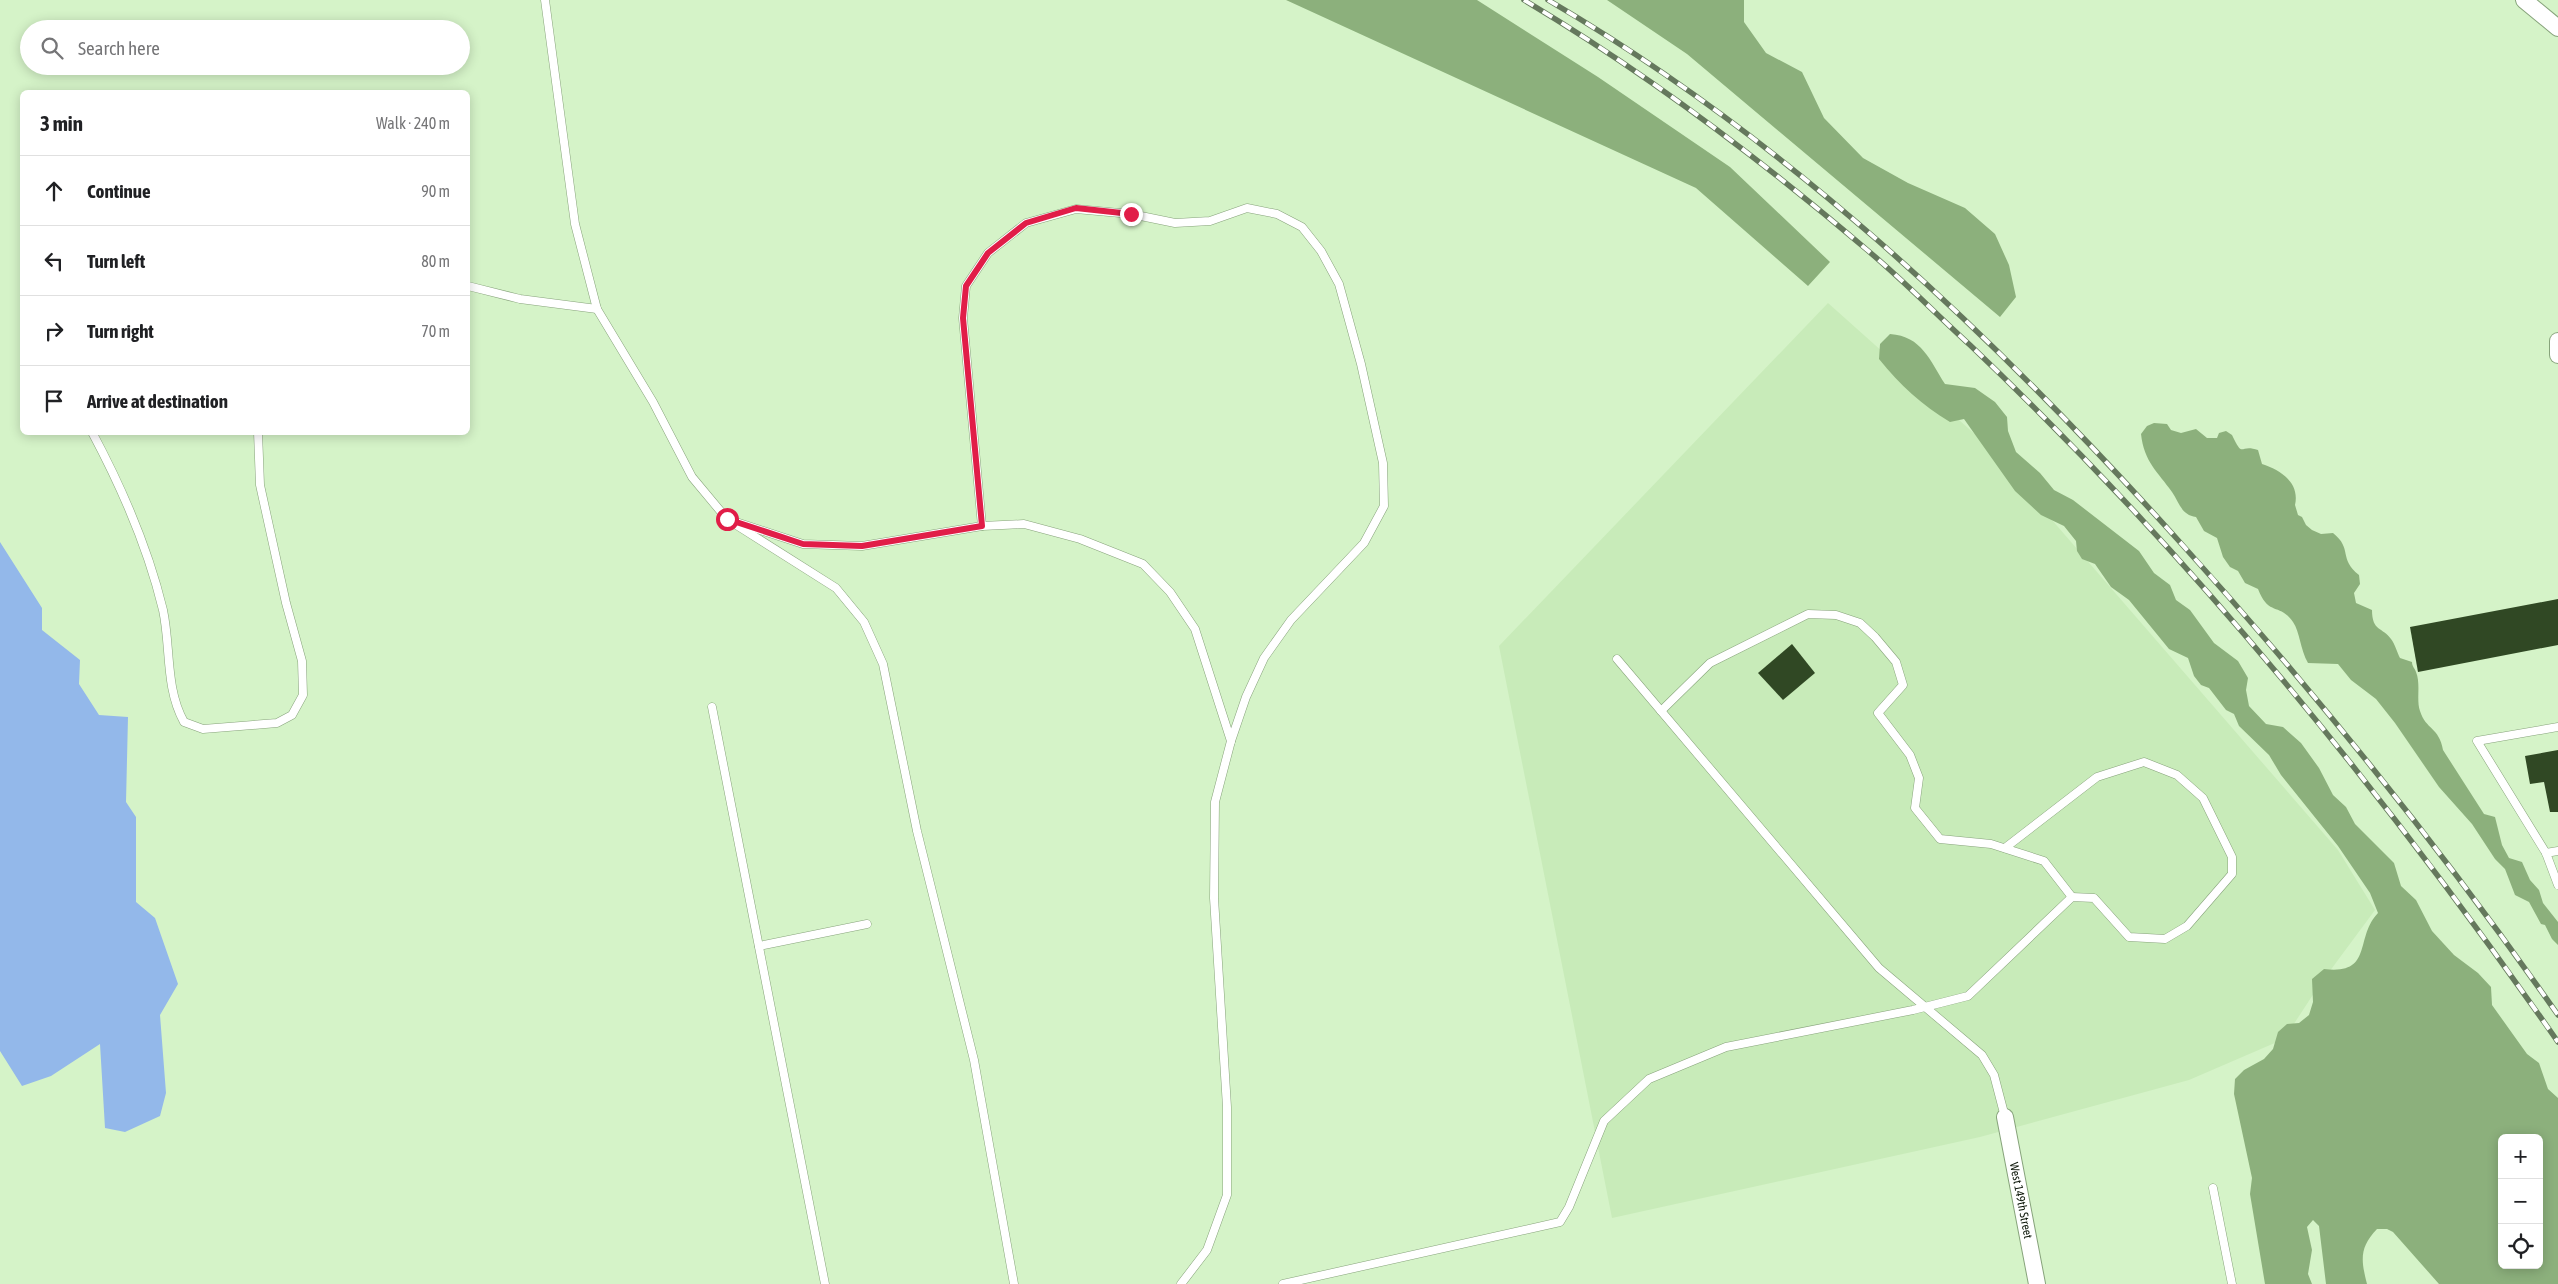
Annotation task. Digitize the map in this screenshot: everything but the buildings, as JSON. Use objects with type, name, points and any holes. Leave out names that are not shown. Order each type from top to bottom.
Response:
[{"type":"street","points":[[2524,0],[2558,28]]},
{"type":"street","points":[[2558,341],[2558,356]]},
{"type":"street","name":"West 149th Street","points":[[2006,1117],[2037,1284]]},
{"type":"lane","points":[[545,0],[575,224],[597,308],[653,402],[692,477],[727,519],[836,588],[864,622],[883,664],[917,831],[974,1060],[1014,1284]]},
{"type":"lane","points":[[982,526],[963,318],[966,286],[988,253],[1026,223],[1076,208],[1131,214],[1175,223],[1210,221],[1247,208],[1276,214],[1302,227],[1321,251],[1338,284],[1361,364],[1383,463],[1384,506],[1364,543],[1291,620],[1264,658],[1246,697],[1231,742],[1215,802],[1214,898],[1228,1107],[1227,1195],[1207,1250],[1181,1284]]},
{"type":"lane","points":[[470,286],[520,299],[597,308]]},
{"type":"lane","points":[[94,435],[111,468],[146,555],[163,611],[175,707],[184,722],[203,729],[277,723],[292,715],[303,695],[302,660],[286,603],[260,485],[258,435]]},
{"type":"lane","points":[[727,519],[803,544],[862,546],[982,526],[1024,524],[1080,539],[1143,564],[1170,592],[1195,629],[1231,742]]},
{"type":"lane","points":[[1661,711],[1710,663],[1808,614],[1836,615],[1860,623],[1876,636],[1896,662],[1903,685],[1878,713],[1910,755],[1920,778],[1915,808],[1940,839],[1991,844],[2044,861],[2072,897]]},
{"type":"lane","points":[[1617,659],[1879,968],[1982,1055],[1994,1075],[2006,1117]]},
{"type":"lane","points":[[712,707],[825,1284]]},
{"type":"lane","points":[[2558,726],[2477,741],[2546,853],[2558,885]]},
{"type":"lane","points":[[1282,1284],[1560,1222],[1569,1207],[1604,1121],[1649,1079],[1726,1047],[1925,1007],[1968,996],[2072,897],[2094,898],[2129,937],[2165,939],[2188,926],[2232,874],[2232,857],[2203,798],[2176,775],[2144,762],[2097,777],[2005,848]]},
{"type":"lane","points":[[2546,853],[2558,851]]},
{"type":"lane","points":[[758,946],[867,924]]},
{"type":"lane","points":[[2213,1188],[2232,1284]]},
{"type":"shaded area","points":[[1286,0],[1477,0],[1598,77],[1730,167],[1830,262],[1808,286],[1696,188]]},
{"type":"shaded area","points":[[1607,0],[1744,0],[1744,22],[1766,53],[1802,72],[1824,118],[1863,158],[1908,183],[1965,208],[1995,234],[2009,265],[2016,297],[2000,317],[1687,54]]},
{"type":"shaded area","points":[[1828,303],[1987,445],[2338,850],[2375,910],[2318,987],[2284,1039],[2189,1080],[1980,1137],[1612,1218],[1499,646]]},
{"type":"shaded area","points":[[1890,334],[1910,339],[1924,351],[1945,384],[1975,388],[1995,402],[2007,417],[2008,431],[2016,452],[2040,473],[2054,490],[2073,500],[2139,551],[2154,573],[2170,585],[2176,600],[2190,610],[2214,643],[2238,661],[2248,678],[2246,690],[2249,706],[2266,724],[2283,727],[2301,743],[2319,768],[2333,795],[2346,807],[2355,824],[2394,863],[2401,886],[2416,900],[2432,931],[2454,955],[2478,973],[2491,987],[2492,1005],[2527,1054],[2539,1063],[2548,1089],[2558,1098],[2558,1284],[2439,1284],[2393,1232],[2387,1229],[2377,1229],[2364,1248],[2363,1261],[2367,1284],[2326,1284],[2319,1226],[2313,1220],[2307,1227],[2312,1250],[2308,1274],[2312,1284],[2265,1284],[2250,1194],[2252,1178],[2234,1094],[2235,1079],[2244,1070],[2264,1059],[2273,1049],[2278,1032],[2287,1024],[2299,1023],[2309,1015],[2313,1002],[2312,979],[2324,969],[2340,969],[2350,966],[2357,961],[2366,933],[2378,913],[2370,893],[2338,846],[2281,775],[2269,755],[2239,726],[2234,714],[2226,710],[2209,688],[2201,685],[2194,676],[2188,658],[2169,649],[2129,600],[2111,587],[2095,564],[2082,559],[2077,551],[2076,541],[2064,526],[2041,515],[2015,491],[1964,419],[1950,422],[1940,415],[1912,394],[1879,359],[1880,344]]},
{"type":"shaded area","points":[[2154,423],[2167,424],[2171,430],[2181,433],[2196,429],[2207,438],[2217,438],[2219,433],[2226,431],[2232,435],[2240,449],[2252,448],[2258,450],[2262,464],[2288,478],[2292,484],[2295,490],[2295,505],[2298,515],[2302,517],[2306,525],[2321,534],[2333,533],[2343,544],[2349,564],[2359,575],[2360,584],[2354,593],[2356,603],[2372,610],[2372,617],[2376,626],[2391,639],[2400,658],[2412,662],[2416,671],[2419,707],[2423,717],[2439,737],[2443,750],[2484,814],[2495,817],[2502,845],[2509,858],[2522,862],[2530,880],[2539,890],[2543,903],[2558,922],[2558,945],[2552,939],[2545,925],[2541,924],[2529,902],[2515,895],[2505,869],[2495,859],[2472,824],[2439,787],[2376,699],[2351,680],[2338,664],[2308,663],[2293,622],[2283,612],[2266,603],[2258,589],[2245,583],[2238,571],[2230,567],[2223,557],[2217,538],[2204,531],[2196,517],[2187,514],[2181,508],[2172,492],[2152,466],[2145,452],[2141,434],[2147,426]]},
{"type":"water","points":[[0,542],[42,608],[42,630],[80,660],[79,684],[99,715],[128,717],[126,802],[136,817],[136,902],[155,918],[178,984],[160,1015],[166,1093],[160,1116],[125,1132],[105,1128],[100,1044],[51,1076],[22,1086],[0,1051]]},
{"type":"railway","points":[[1524,0],[1657,86],[1743,149],[1826,215],[1893,272],[2052,425],[2131,508],[2282,679],[2424,857],[2558,1042]]},
{"type":"railway","points":[[1548,0],[1635,54],[1719,113],[1800,175],[1878,241],[2028,381],[2169,530],[2272,646],[2419,827],[2467,889],[2558,1015]]},
{"type":"route","points":[[727,519],[803,544],[862,546],[982,526],[963,318],[966,286],[988,253],[1026,223],[1076,208],[1131,214]]}]
